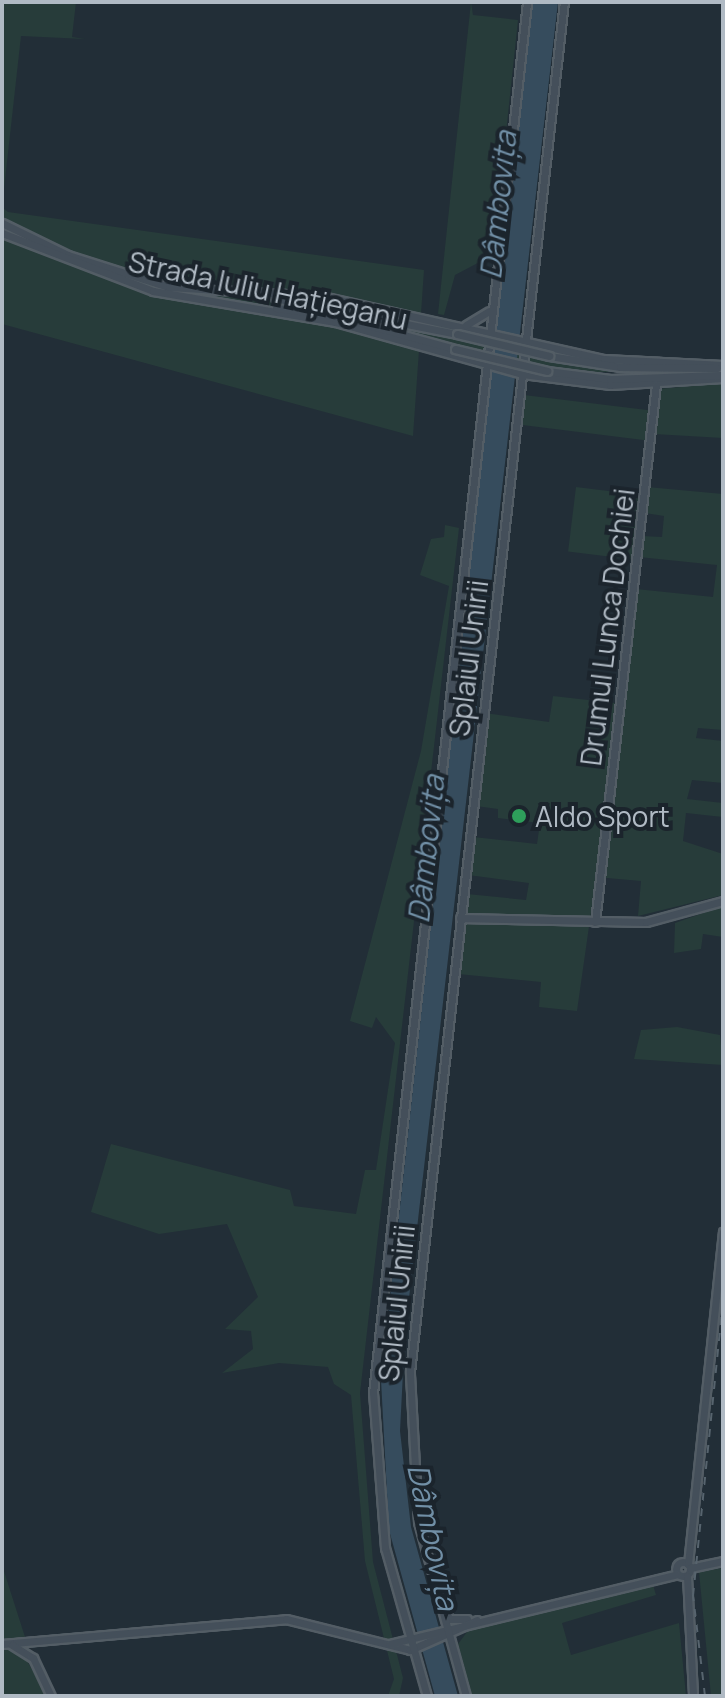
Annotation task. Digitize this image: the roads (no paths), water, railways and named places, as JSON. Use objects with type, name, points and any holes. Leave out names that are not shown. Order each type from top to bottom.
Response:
[{"type":"main road","name":"Splaiul Unirii","points":[[427,1696],[416,1648],[403,1615],[378,1505],[373,1393],[480,399],[527,2]]},
{"type":"main road","name":"Splaiul Unirii","points":[[467,1696],[443,1630],[430,1577],[409,1453],[410,1372],[564,2]]},
{"type":"main road","name":"Strada Iuliu Hațieganu","points":[[2,223],[142,280],[352,326],[484,366],[522,374],[546,374]]},
{"type":"main road","name":"Strada Iuliu Hațieganu","points":[[2,233],[140,288],[242,301],[321,296],[488,330],[612,360],[723,367]]},
{"type":"main road","points":[[242,301],[331,305],[549,356],[620,367],[723,367]]},
{"type":"main road","points":[[242,301],[335,316],[546,374],[656,384],[723,376]]},
{"type":"main road","points":[[464,326],[491,307]]},
{"type":"main road","points":[[529,316],[535,334],[552,347]]},
{"type":"main road","points":[[461,359],[477,372],[480,399]]},
{"type":"main road","points":[[520,398],[546,374],[610,379],[723,376]]},
{"type":"main road","name":"Drumul Lunca Dochiei","points":[[595,922],[656,384]]},
{"type":"main road","points":[[460,918],[595,922],[671,919],[723,901]]},
{"type":"main road","points":[[693,1696],[683,1570],[690,1536],[723,1232]]},
{"type":"main road","points":[[397,1646],[479,1619],[723,1561]]},
{"type":"main road","points":[[430,1577],[448,1618],[479,1619]]},
{"type":"main road","points":[[397,1646],[403,1615]]},
{"type":"main road","points":[[6,1644],[30,1647],[48,1639],[292,1619],[385,1644],[416,1648],[446,1639],[479,1619]]},
{"type":"main road","points":[[464,1627],[456,1650],[467,1696]]},
{"type":"main road","points":[[397,1646],[421,1675]]},
{"type":"main road","points":[[30,1647],[51,1696]]},
{"type":"water","points":[[532,2],[558,2],[405,1333],[400,1431],[411,1527],[458,1696],[435,1696],[389,1530],[381,1380]]},
{"type":"railway","points":[[705,1696],[693,1596],[723,1301]]},
{"type":"place","name":"Aldo Sport","points":[[519,816]]},
{"type":"water label","name":"Dâmbovița","points":[[498,205]]},
{"type":"water label","name":"Dâmbovița","points":[[426,849]]},
{"type":"water label","name":"Dâmbovița","points":[[433,1537]]}]
